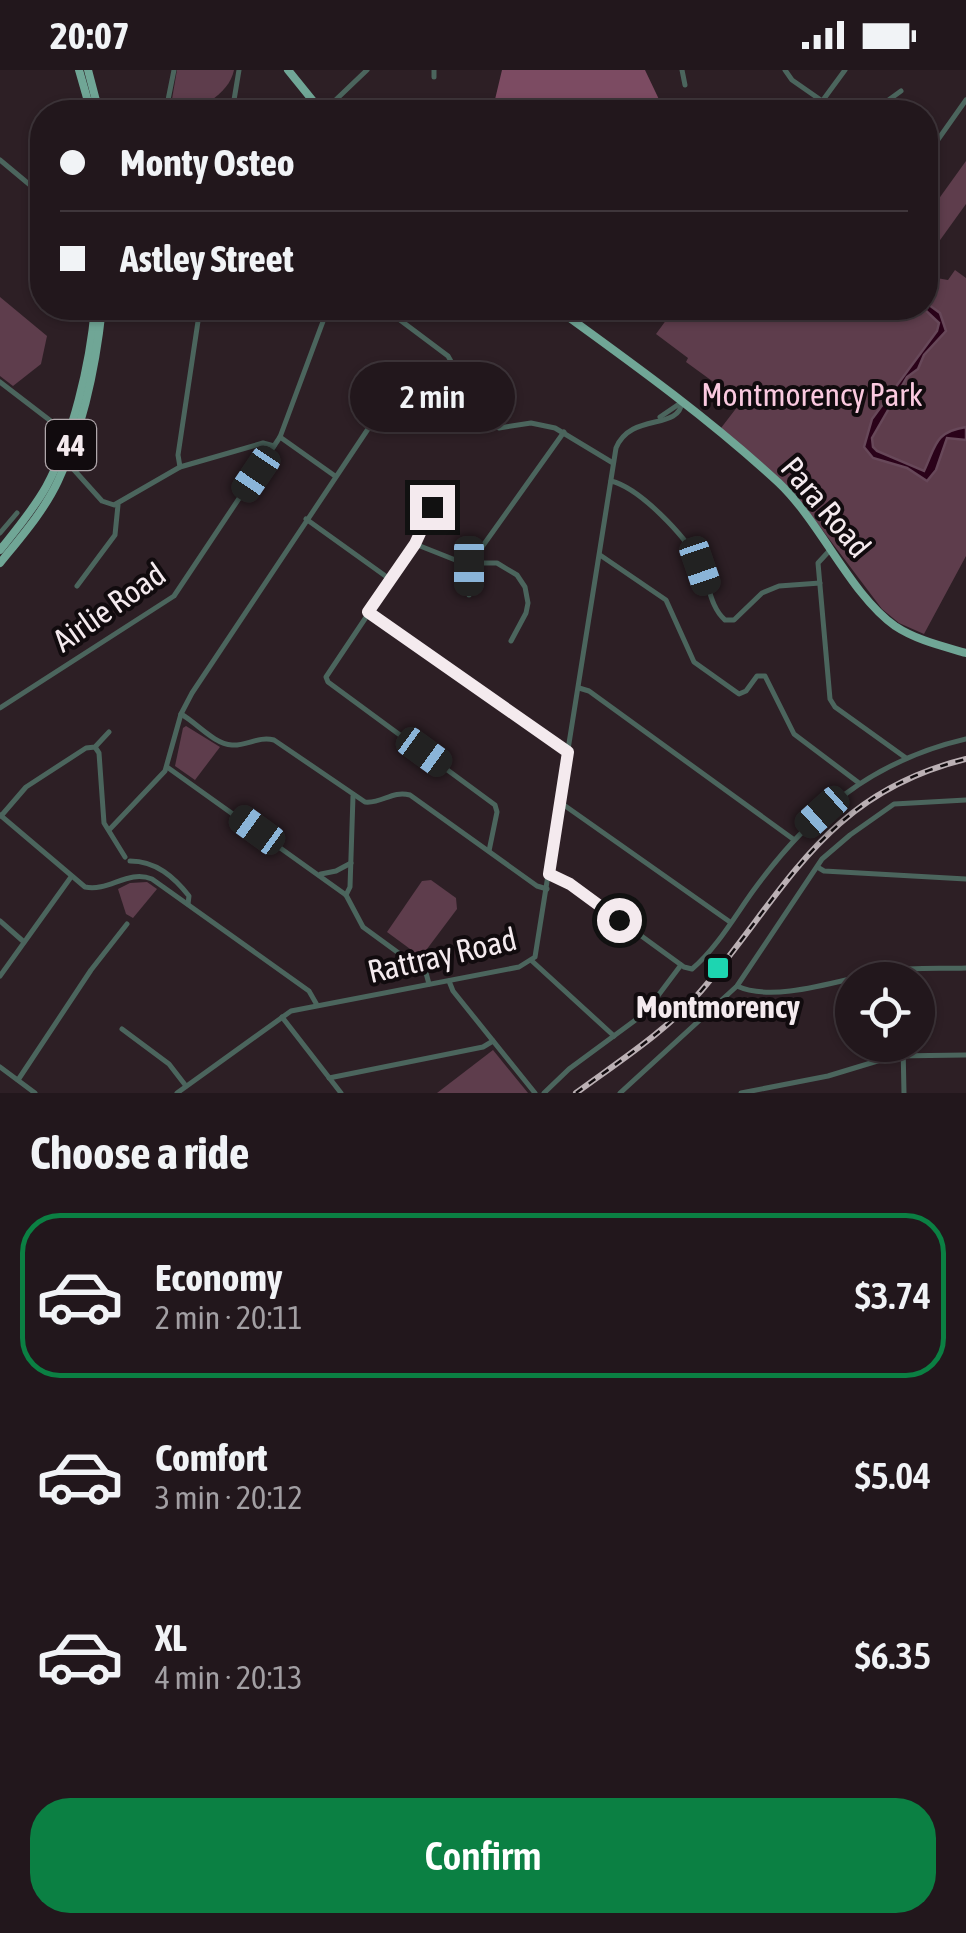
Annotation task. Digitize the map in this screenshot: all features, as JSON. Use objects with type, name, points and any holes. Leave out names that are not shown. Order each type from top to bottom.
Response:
[{"type":"main road","points":[[79,70],[88,100]]},
{"type":"main road","points":[[88,70],[97,100]]},
{"type":"main road","points":[[288,70],[313,100]]},
{"type":"main road","name":"44","points":[[0,563],[44,506],[95,358],[98,320]]},
{"type":"main road","name":"Para Road","points":[[573,320],[682,402],[779,483],[811,518],[876,609],[892,624],[916,637],[966,652]]},
{"type":"main road","name":"44","points":[[0,550],[35,505],[62,460]]},
{"type":"street","points":[[168,100],[174,70]]},
{"type":"street","points":[[234,100],[239,70]]},
{"type":"street","points":[[336,100],[367,70]]},
{"type":"street","points":[[682,70],[685,85]]},
{"type":"street","points":[[785,70],[792,80],[821,100]]},
{"type":"street","points":[[823,100],[845,70]]},
{"type":"street","points":[[889,100],[901,91]]},
{"type":"street","points":[[938,140],[966,100]]},
{"type":"street","points":[[0,160],[30,184]]},
{"type":"street","points":[[180,467],[178,455],[198,320]]},
{"type":"street","name":"Airlie Road","points":[[0,708],[174,596],[280,437],[324,320]]},
{"type":"street","points":[[400,320],[448,356],[486,422],[499,428],[537,424],[564,432],[614,463]]},
{"type":"street","points":[[0,382],[70,435]]},
{"type":"street","points":[[367,396],[378,411]]},
{"type":"street","name":"Rattray Road","points":[[178,1093],[291,1011],[519,967],[532,961],[537,952],[620,439],[628,430],[676,417],[682,402]]},
{"type":"street","points":[[109,830],[167,767],[181,714],[192,693],[378,411],[390,409],[412,419]]},
{"type":"street","points":[[480,561],[482,547],[564,432]]},
{"type":"street","points":[[280,437],[335,476]]},
{"type":"street","points":[[62,460],[102,501],[118,504],[180,467],[263,444],[274,446]]},
{"type":"street","points":[[611,481],[645,500],[695,556],[713,603],[725,620],[734,620],[758,596],[774,588],[820,582]]},
{"type":"street","points":[[77,586],[116,535],[118,504]]},
{"type":"street","points":[[436,504],[415,544],[327,671],[327,680],[495,805],[490,851]]},
{"type":"street","points":[[0,532],[16,513]]},
{"type":"street","points":[[306,520],[390,580]]},
{"type":"street","points":[[415,544],[469,564],[480,561],[502,565],[517,575],[528,595],[526,613],[511,641]]},
{"type":"street","points":[[832,548],[819,560],[831,702],[906,758]]},
{"type":"street","points":[[600,554],[669,602],[698,666],[740,694],[757,676],[765,676],[794,734],[859,783]]},
{"type":"street","points":[[469,564],[469,594]]},
{"type":"street","points":[[368,612],[568,752]]},
{"type":"street","points":[[578,688],[589,691],[792,839]]},
{"type":"street","points":[[181,714],[227,745],[260,738],[274,740],[353,796],[373,803],[395,793],[410,795],[547,890]]},
{"type":"street","points":[[95,748],[109,732]]},
{"type":"street","points":[[549,874],[570,884],[681,965],[695,967],[792,839],[859,783],[906,758],[966,739]]},
{"type":"street","points":[[95,748],[86,748],[26,787],[0,816],[71,877],[92,889],[144,876],[309,992],[317,1005]]},
{"type":"street","points":[[95,748],[104,819],[109,830],[128,859],[152,864],[167,874],[189,896],[188,904]]},
{"type":"street","points":[[167,767],[346,895],[363,927],[426,973],[429,984]]},
{"type":"street","points":[[346,895],[350,887],[353,796]]},
{"type":"street","points":[[620,1093],[737,986],[822,859],[850,834],[894,804],[966,800]]},
{"type":"street","points":[[560,802],[730,922]]},
{"type":"street","points":[[318,874],[336,872],[351,863]]},
{"type":"street","points":[[818,868],[928,879],[966,878]]},
{"type":"street","points":[[0,976],[71,877]]},
{"type":"street","points":[[0,921],[24,942]]},
{"type":"street","points":[[18,1080],[91,970],[127,924]]},
{"type":"street","points":[[532,961],[614,1036]]},
{"type":"street","points":[[544,1093],[645,1013],[681,965]]},
{"type":"street","points":[[935,969],[966,968]]},
{"type":"street","points":[[449,981],[536,1093]]},
{"type":"street","points":[[737,986],[789,990],[835,982]]},
{"type":"street","points":[[282,1016],[341,1093]]},
{"type":"street","points":[[122,1029],[169,1064],[186,1086]]},
{"type":"street","points":[[329,1078],[483,1047],[493,1041]]},
{"type":"street","points":[[935,1055],[966,1055]]},
{"type":"street","points":[[742,1093],[828,1076],[874,1062]]},
{"type":"street","points":[[903,1062],[904,1093]]},
{"type":"street","points":[[0,1067],[36,1093]]},
{"type":"green space","points":[[177,70],[234,70],[226,87],[211,100],[172,100]]},
{"type":"green space","points":[[966,161],[966,204],[938,243],[938,200]]},
{"type":"green space","name":"Montmorency Park","points":[[955,270],[966,278],[966,556],[924,634],[899,623],[882,609],[793,491],[721,428],[741,402],[686,362],[688,358],[656,334],[666,320],[938,320],[938,278],[948,280]]},
{"type":"green space","points":[[0,297],[47,336],[41,364],[13,386],[0,376]]},
{"type":"green space","points":[[186,726],[220,747],[195,780],[175,766]]},
{"type":"green space","points":[[431,880],[456,898],[457,909],[421,957],[387,932],[422,881]]},
{"type":"green space","points":[[147,882],[157,889],[133,918],[126,914],[118,889],[130,883]]},
{"type":"green space","points":[[493,1050],[528,1093],[437,1093]]},
{"type":"shaded area","points":[[502,70],[645,70],[659,100],[495,100]]},
{"type":"shaded area","points":[[938,312],[946,331],[924,355],[918,369],[907,377],[872,438],[877,451],[924,471],[942,437],[966,427],[966,440],[947,438],[936,470],[927,481],[907,468],[873,458],[864,447],[872,419],[939,323]]},
{"type":"railway","points":[[576,1093],[688,1006],[785,882],[842,821],[877,796],[917,775],[966,759]]},
{"type":"place","name":"Montmorency","points":[[718,968]]},
{"type":"route","points":[[432,507],[415,544],[368,612],[568,752],[549,874],[570,884],[619,920]]}]
